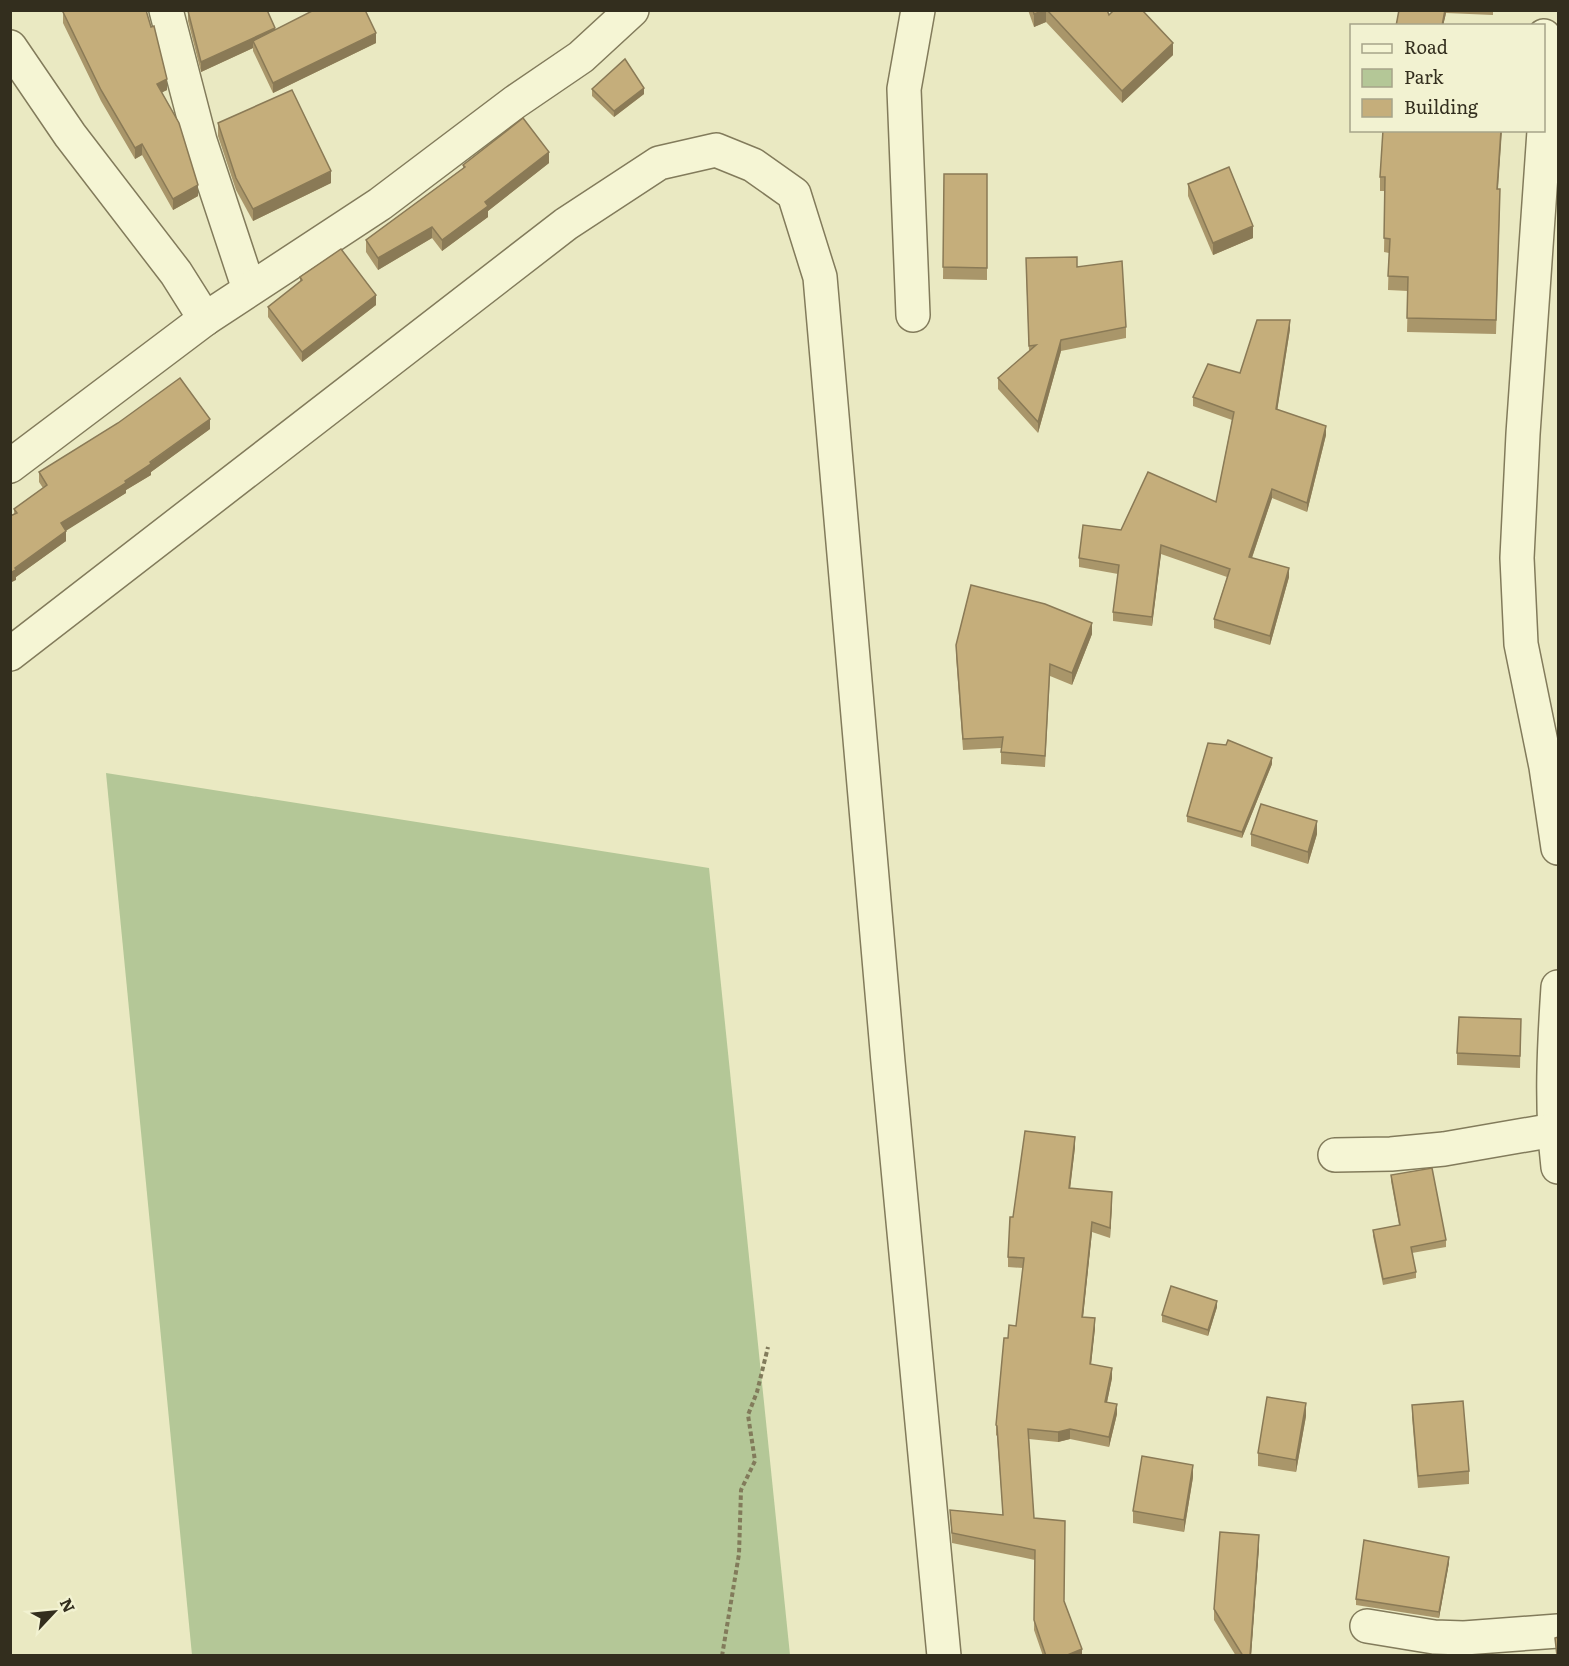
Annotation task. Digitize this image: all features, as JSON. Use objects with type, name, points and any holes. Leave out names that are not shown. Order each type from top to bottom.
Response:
[{"type":"street","points":[[166,10],[200,141],[249,289]]},
{"type":"street","points":[[10,466],[205,319],[380,204],[515,102],[581,57],[632,10]]},
{"type":"street","points":[[913,315],[904,89],[918,10]]},
{"type":"street","points":[[10,47],[70,135],[176,273],[205,319]]},
{"type":"street","points":[[1545,53],[1547,88],[1545,117]]},
{"type":"street","points":[[1544,132],[1523,434],[1517,558],[1521,644],[1546,767],[1558,848]]},
{"type":"street","points":[[10,654],[566,225],[659,163],[716,150],[753,165],[794,194],[820,277],[944,1656]]},
{"type":"street","points":[[1558,987],[1554,1048],[1554,1130],[1558,1167]]},
{"type":"street","points":[[1335,1155],[1391,1154],[1444,1149],[1554,1130]]},
{"type":"street","points":[[1367,1626],[1464,1638],[1558,1631]]},
{"type":"path","points":[[722,1656],[739,1554],[741,1490],[755,1461],[748,1415],[757,1392],[768,1347]]},
{"type":"green space","points":[[106,773],[709,868],[790,1655],[192,1655]]},
{"type":"building","points":[[66,10],[146,10],[151,27],[154,26],[167,79],[157,84],[179,123],[198,185],[173,199],[142,144],[135,148],[101,90],[63,12]]},
{"type":"building","points":[[267,10],[275,28],[201,62],[188,11]]},
{"type":"building","points":[[314,10],[365,10],[376,33],[273,83],[253,41]]},
{"type":"building","points":[[1033,10],[1045,10],[1034,14]]},
{"type":"building","points":[[1047,10],[1107,10],[1109,15],[1114,10],[1142,10],[1173,43],[1122,91]]},
{"type":"building","points":[[1399,10],[1445,10],[1442,24],[1396,24]]},
{"type":"building","points":[[625,59],[644,88],[614,111],[592,89]]},
{"type":"building","points":[[292,90],[331,171],[253,209],[236,178],[218,123]]},
{"type":"building","points":[[523,118],[549,152],[485,202],[488,206],[442,240],[432,227],[378,258],[366,240],[465,167],[463,165]]},
{"type":"building","points":[[1383,132],[1501,132],[1497,189],[1500,189],[1496,320],[1407,318],[1408,277],[1388,276],[1390,239],[1384,238],[1385,177],[1380,177]]},
{"type":"building","points":[[1229,167],[1253,226],[1213,243],[1188,184]]},
{"type":"building","points":[[944,174],[987,174],[987,268],[943,267]]},
{"type":"building","points":[[341,249],[376,295],[302,352],[268,307],[302,280],[300,277]]},
{"type":"building","points":[[1077,257],[1077,267],[1122,261],[1126,327],[1061,340],[1038,422],[998,378],[1036,345],[1029,346],[1026,258]]},
{"type":"building","points":[[1257,320],[1290,320],[1276,409],[1326,426],[1307,503],[1272,489],[1249,557],[1289,568],[1270,636],[1214,619],[1230,569],[1161,545],[1152,617],[1113,612],[1119,565],[1079,558],[1083,525],[1121,530],[1148,472],[1216,502],[1234,412],[1193,397],[1208,364],[1240,373]]},
{"type":"building","points":[[180,378],[210,419],[125,481],[126,483],[61,523],[66,531],[10,573],[10,516],[17,513],[14,509],[47,485],[39,472],[118,423]]},
{"type":"building","points":[[971,585],[1045,604],[1092,623],[1072,673],[1050,664],[1045,756],[1001,752],[1003,737],[963,739],[956,645]]},
{"type":"building","points":[[1228,740],[1272,758],[1242,832],[1187,816],[1208,743],[1226,745]]},
{"type":"building","points":[[1261,804],[1317,821],[1308,852],[1251,834]]},
{"type":"building","points":[[1459,1017],[1521,1019],[1520,1056],[1457,1053]]},
{"type":"building","points":[[1025,1131],[1075,1137],[1069,1188],[1112,1192],[1110,1228],[1092,1222],[1082,1317],[1095,1318],[1090,1364],[1112,1368],[1105,1402],[1117,1404],[1109,1437],[1070,1429],[1058,1432],[1028,1429],[1034,1518],[1065,1521],[1064,1601],[1082,1649],[1065,1656],[1046,1656],[1034,1620],[1035,1550],[952,1533],[950,1510],[1003,1515],[996,1425],[1004,1338],[1008,1338],[1009,1325],[1016,1326],[1024,1258],[1008,1257],[1010,1217],[1013,1217]]},
{"type":"building","points":[[1432,1168],[1446,1240],[1411,1247],[1416,1272],[1383,1279],[1373,1230],[1400,1225],[1391,1175]]},
{"type":"building","points":[[1171,1286],[1217,1301],[1208,1330],[1162,1315]]},
{"type":"building","points":[[1267,1397],[1306,1403],[1296,1460],[1258,1453]]},
{"type":"building","points":[[1463,1401],[1469,1471],[1418,1476],[1412,1405]]},
{"type":"building","points":[[1142,1456],[1193,1465],[1184,1520],[1133,1511]]},
{"type":"building","points":[[1220,1532],[1259,1535],[1250,1656],[1243,1656],[1214,1609]]},
{"type":"building","points":[[1364,1540],[1449,1557],[1439,1612],[1356,1599]]},
{"type":"building","points":[[1558,1637],[1558,1656],[1557,1656],[1555,1638]]}]
